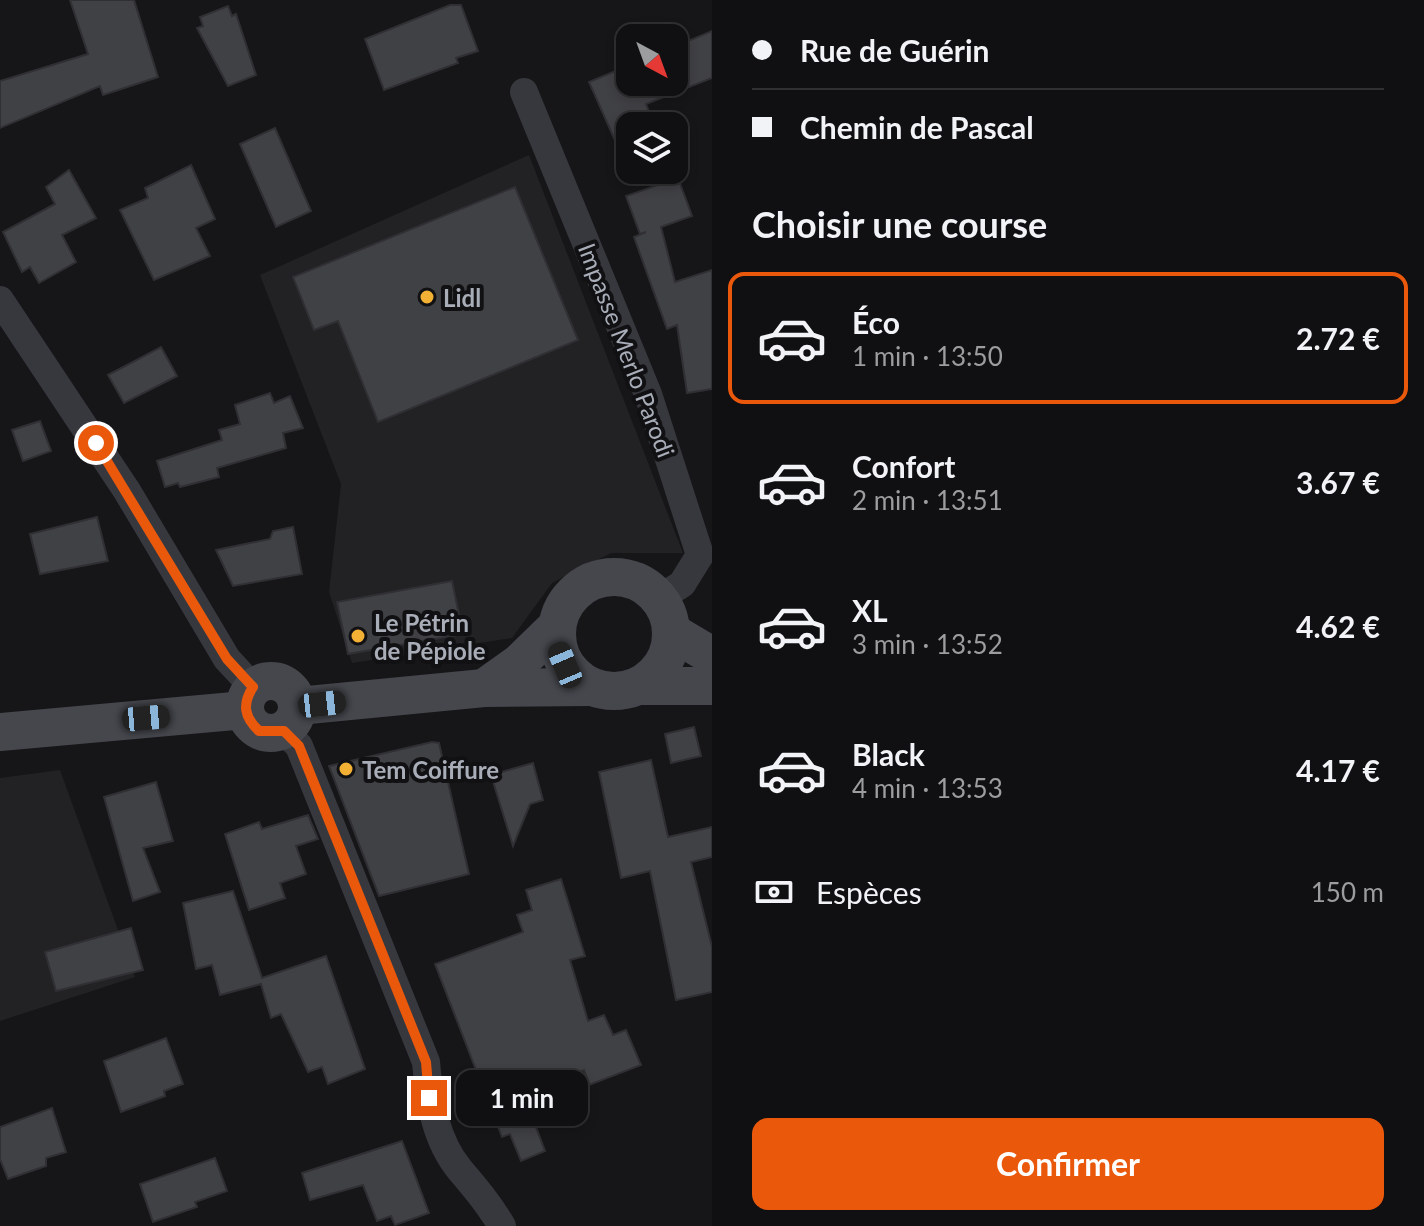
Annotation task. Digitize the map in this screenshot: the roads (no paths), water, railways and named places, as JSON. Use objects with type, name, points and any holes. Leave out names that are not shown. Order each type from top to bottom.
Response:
[{"type":"main road","points":[[484,688],[519,663],[556,627],[564,605],[579,588],[613,575],[643,584],[666,615],[712,656]]},
{"type":"main road","points":[[638,686],[663,665],[666,615]]},
{"type":"main road","points":[[556,627],[565,665],[590,687]]},
{"type":"main road","points":[[0,732],[249,698],[249,722],[259,731],[291,718],[484,688],[590,687],[606,691],[638,686],[712,686]]},
{"type":"street","name":"Impasse Merlo Parodi","points":[[524,92],[648,394],[700,555],[666,615]]},
{"type":"street","points":[[0,300],[127,491],[249,698]]},
{"type":"street","points":[[291,718],[299,746],[426,1062],[429,1098],[437,1126],[458,1168],[482,1191],[502,1226]]},
{"type":"place","name":"Lidl","points":[[427,297]]},
{"type":"place","name":"Le Pétrin de Pépiole","points":[[358,636]]},
{"type":"place","name":"Tem Coiffure","points":[[346,769]]}]
